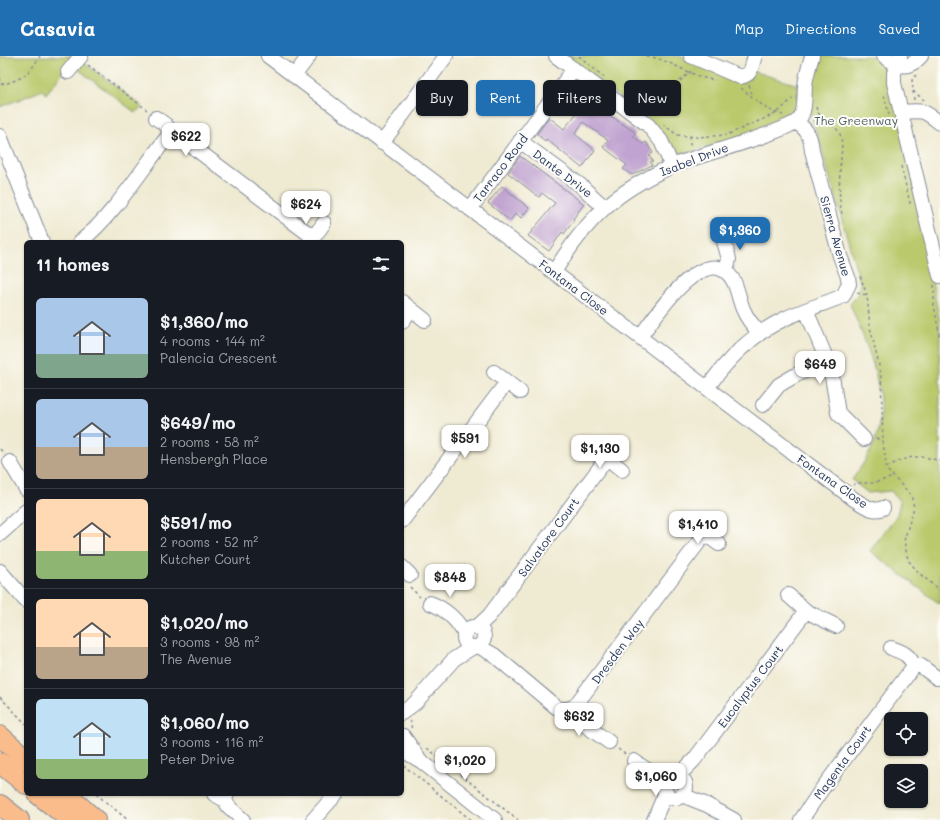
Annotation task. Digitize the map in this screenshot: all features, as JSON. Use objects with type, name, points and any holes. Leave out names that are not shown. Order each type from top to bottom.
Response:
[{"type":"highway","points":[[0,736],[24,757]]},
{"type":"highway","points":[[0,763],[24,782]]},
{"type":"highway","points":[[41,796],[71,820]]},
{"type":"highway","points":[[68,796],[95,820]]},
{"type":"highway","points":[[0,805],[19,820]]},
{"type":"street","name":"Fontana Close","points":[[268,56],[845,492],[869,508],[878,510],[883,508]]},
{"type":"street","points":[[294,76],[309,56]]},
{"type":"street","points":[[382,143],[446,56]]},
{"type":"street","points":[[556,56],[576,62],[648,125],[661,141],[672,166]]},
{"type":"street","points":[[799,126],[808,100],[812,56]]},
{"type":"street","points":[[884,56],[910,66],[921,56]]},
{"type":"street","points":[[68,72],[80,57]]},
{"type":"street","points":[[697,58],[727,71],[742,69],[754,58]]},
{"type":"street","name":"Tarraco Road","points":[[470,208],[576,62]]},
{"type":"street","points":[[900,62],[898,97],[907,115],[938,260],[937,269],[940,276]]},
{"type":"street","points":[[907,115],[939,122]]},
{"type":"street","points":[[156,118],[166,125],[172,135],[181,138],[312,240],[324,223]]},
{"type":"street","name":"Isabel Drive","points":[[554,272],[574,241],[592,218],[624,192],[672,166],[724,147],[799,126]]},
{"type":"street","name":"Sierra Avenue","points":[[707,388],[731,358],[760,333],[782,320],[843,296],[849,284],[812,151],[799,126]]},
{"type":"street","points":[[82,240],[91,233],[106,216],[165,140],[172,135]]},
{"type":"street","points":[[0,136],[41,240]]},
{"type":"street","name":"Dante Drive","points":[[520,141],[580,185],[604,207]]},
{"type":"street","points":[[721,231],[729,259],[726,272]]},
{"type":"street","points":[[640,337],[681,284],[696,274],[710,268],[726,272],[734,282],[747,318],[760,333]]},
{"type":"street","points":[[404,316],[407,306],[425,320]]},
{"type":"street","points":[[806,310],[831,370],[838,413],[864,439]]},
{"type":"street","points":[[763,405],[779,385],[796,375],[827,361]]},
{"type":"street","points":[[494,372],[520,392]]},
{"type":"street","points":[[404,518],[507,382]]},
{"type":"street","points":[[594,447],[622,470]]},
{"type":"street","name":"Salvatore Court","points":[[404,711],[415,703],[474,637],[607,458]]},
{"type":"street","points":[[10,462],[24,486]]},
{"type":"street","points":[[0,534],[24,513]]},
{"type":"street","points":[[693,525],[719,544]]},
{"type":"street","name":"Dresden Way","points":[[564,710],[574,707],[582,698],[705,534]]},
{"type":"street","points":[[0,571],[24,599]]},
{"type":"street","points":[[788,595],[806,611],[836,626]]},
{"type":"street","points":[[430,603],[439,606],[556,707],[564,710],[609,742]]},
{"type":"street","name":"Eucalyptus Court","points":[[677,787],[694,760],[806,611]]},
{"type":"street","points":[[891,648],[904,652],[911,657],[914,666],[921,666],[937,678]]},
{"type":"street","name":"Magenta Court","points":[[801,820],[822,789],[914,666]]},
{"type":"street","name":"Salvatore Court","points":[[404,728],[415,703]]},
{"type":"street","points":[[404,736],[421,761]]},
{"type":"street","points":[[404,751],[421,761],[495,820]]},
{"type":"street","points":[[634,761],[734,820]]},
{"type":"street","points":[[656,817],[677,787]]},
{"type":"street","points":[[222,796],[228,806],[243,820]]},
{"type":"street","points":[[312,820],[334,796]]},
{"type":"path","points":[[0,78],[1,84],[22,78],[31,71],[40,56]]},
{"type":"path","points":[[80,57],[156,118]]},
{"type":"path","points":[[681,80],[697,58]]},
{"type":"path","points":[[576,62],[606,78]]},
{"type":"path","points":[[907,115],[912,80],[917,73]]},
{"type":"path","points":[[660,122],[677,135],[696,137],[726,135],[772,116],[780,111],[791,99],[808,100],[823,120],[839,133],[842,144],[839,199],[843,220]]},
{"type":"path","points":[[859,272],[867,295],[870,327],[881,374],[883,442],[886,467],[887,470],[911,496],[914,508],[904,541],[908,560],[919,573],[940,591]]},
{"type":"path","points":[[886,467],[905,457],[922,456],[940,462]]},
{"type":"path","points":[[845,492],[856,484],[873,483],[894,477]]},
{"type":"path","points":[[0,696],[24,722]]},
{"type":"path","points":[[609,742],[634,761]]},
{"type":"path","points":[[422,744],[518,820]]},
{"type":"path","points":[[404,766],[471,820]]},
{"type":"path","points":[[98,796],[128,820]]},
{"type":"green space","points":[[0,56],[76,56],[46,94],[43,90],[0,107]]},
{"type":"green space","points":[[564,56],[680,56],[736,79],[753,71],[801,86],[795,120],[685,154],[679,154],[656,125],[644,116],[681,116],[681,80],[624,80],[624,101],[616,95],[616,80],[596,80]]},
{"type":"green space","name":"The Greenway","points":[[819,56],[880,56],[890,67],[940,322],[940,604],[870,551],[897,515],[900,502],[891,491],[868,493],[852,480],[873,446],[880,418],[880,401],[878,385],[869,351],[850,304],[856,297],[861,285],[811,113],[813,80]]},
{"type":"green space","points":[[84,63],[142,106],[136,113],[79,70]]},
{"type":"building","points":[[574,116],[611,116],[636,133],[633,136],[643,144],[646,142],[653,153],[649,156],[653,161],[650,162],[652,165],[632,175],[623,169],[627,165],[603,147],[608,140],[583,122],[575,134],[595,150],[582,168],[546,139],[545,141],[537,134],[549,117],[564,129]]},
{"type":"building","points":[[520,156],[584,204],[564,234],[562,232],[549,251],[528,236],[555,203],[542,193],[539,197],[508,173]]},
{"type":"building","points":[[502,186],[529,208],[521,218],[516,213],[510,221],[488,203]]}]
